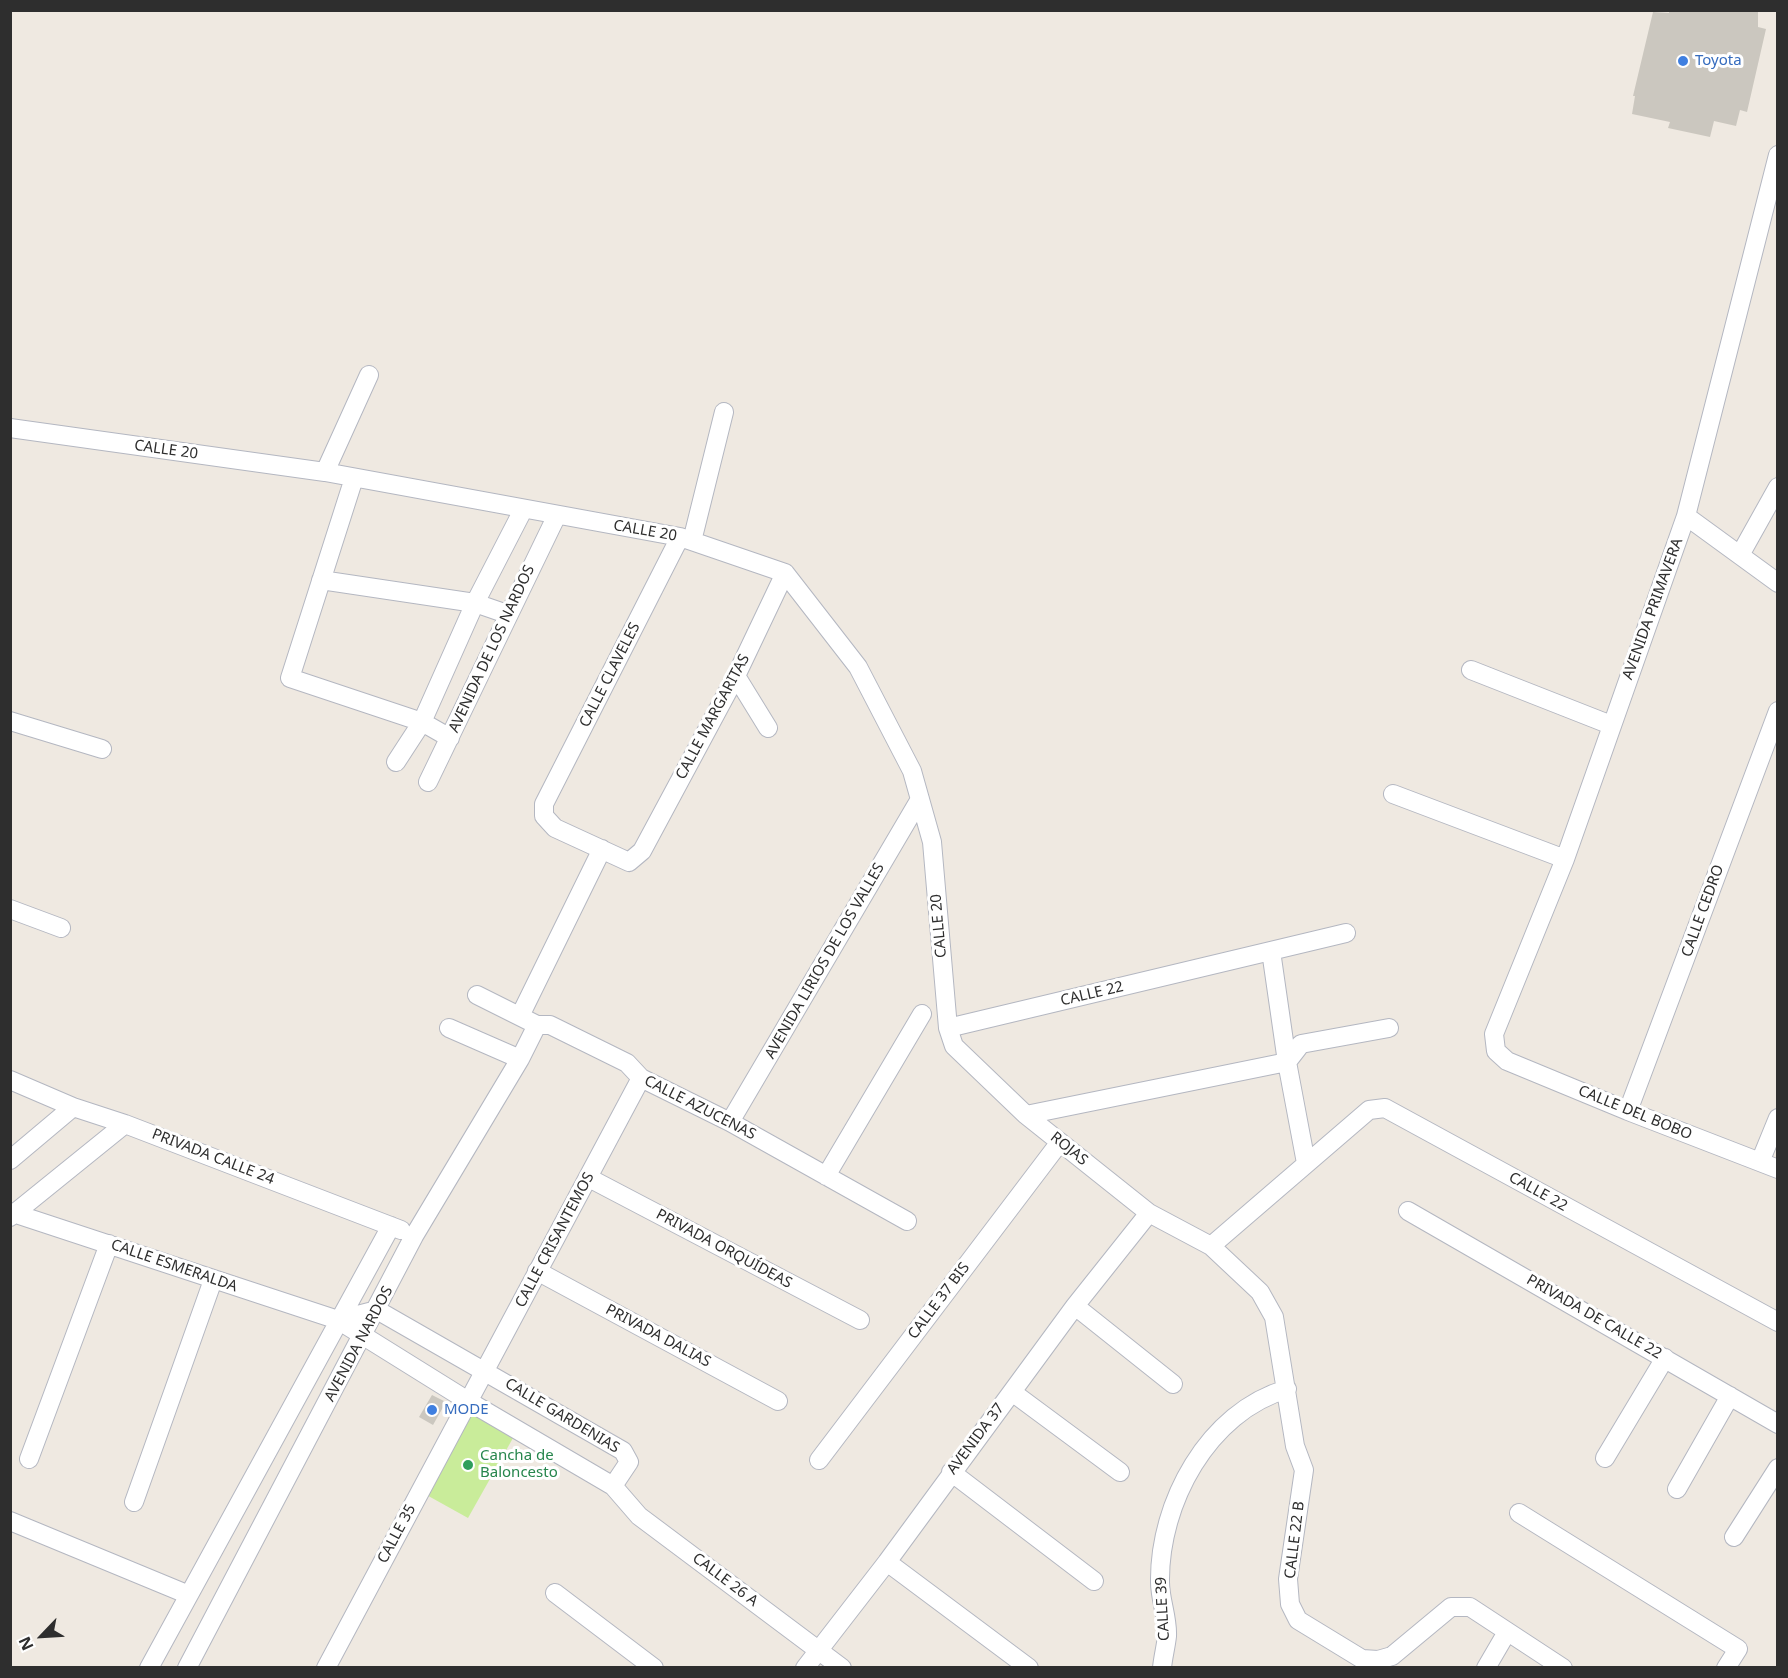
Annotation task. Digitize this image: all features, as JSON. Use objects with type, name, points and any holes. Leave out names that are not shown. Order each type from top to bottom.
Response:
[{"type":"street","name":"AVENIDA PRIMAVERA","points":[[1496,1051],[1494,1034],[1565,859],[1686,516],[1778,155]]},
{"type":"street","points":[[325,472],[369,375]]},
{"type":"street","name":"CALLE CLAVELES","points":[[602,849],[555,828],[544,816],[544,804],[686,539],[724,412]]},
{"type":"street","name":"CALLE 20","points":[[10,428],[325,472],[686,539],[785,573],[858,667],[912,771],[932,842],[948,1028]]},
{"type":"street","points":[[354,478],[290,678],[422,722],[450,738]]},
{"type":"street","points":[[1740,555],[1778,487]]},
{"type":"street","points":[[396,762],[422,722],[475,603],[523,510]]},
{"type":"street","name":"AVENIDA DE LOS NARDOS","points":[[428,782],[507,614],[557,515]]},
{"type":"street","points":[[1686,516],[1778,583]]},
{"type":"street","name":"CALLE MARGARITAS","points":[[602,849],[629,862],[637,858],[736,676],[785,573]]},
{"type":"street","points":[[321,580],[475,603],[507,614]]},
{"type":"street","points":[[1471,670],[1611,725]]},
{"type":"street","points":[[736,676],[768,728]]},
{"type":"street","name":"CALLE CEDRO","points":[[1628,1112],[1778,711]]},
{"type":"street","points":[[10,722],[102,749]]},
{"type":"street","points":[[1393,794],[1565,859]]},
{"type":"street","name":"AVENIDA LIRIOS DE LOS VALLES","points":[[730,1122],[920,799]]},
{"type":"street","points":[[520,1016],[602,849]]},
{"type":"street","points":[[10,909],[61,928]]},
{"type":"street","name":"CALLE 22","points":[[948,1028],[1347,933]]},
{"type":"street","points":[[1271,951],[1287,1062],[1306,1163]]},
{"type":"street","name":"CALLE AZUCENAS","points":[[477,996],[537,1024],[550,1025],[627,1064],[641,1078],[730,1122],[907,1221]]},
{"type":"street","points":[[826,1176],[922,1014]]},
{"type":"street","name":"AVENIDA NARDOS","points":[[187,1668],[363,1337],[414,1236],[520,1059],[537,1024]]},
{"type":"street","points":[[448,1028],[520,1059]]},
{"type":"street","name":"ROJAS","points":[[948,1028],[954,1046],[1026,1115],[1149,1213],[1211,1246]]},
{"type":"street","points":[[1026,1115],[1287,1062],[1301,1044],[1389,1028]]},
{"type":"street","name":"CALLE DEL BOBO","points":[[1496,1051],[1507,1060],[1628,1112],[1769,1165]]},
{"type":"street","name":"CALLE CRISANTEMOS","points":[[468,1401],[641,1078]]},
{"type":"street","name":"PRIVADA CALLE 24","points":[[10,1080],[73,1107],[125,1124],[414,1236]]},
{"type":"street","points":[[10,1160],[73,1107]]},
{"type":"street","name":"CALLE 22","points":[[1211,1246],[1369,1110],[1385,1108],[1778,1322]]},
{"type":"street","points":[[1769,1165],[1778,1118]]},
{"type":"street","points":[[12,1214],[125,1124]]},
{"type":"street","name":"CALLE 37 BIS","points":[[819,1460],[1060,1142]]},
{"type":"street","name":"PRIVADA ORQUÍDEAS","points":[[589,1178],[860,1320]]},
{"type":"street","name":"PRIVADA DE CALLE 22","points":[[1408,1211],[1778,1425]]},
{"type":"street","name":"AVENIDA 37","points":[[805,1668],[887,1562],[1075,1306],[1149,1213]]},
{"type":"street","name":"CALLE ESMERALDA","points":[[12,1214],[338,1320]]},
{"type":"street","name":"AVENIDA NARDOS","points":[[149,1668],[391,1226]]},
{"type":"street","points":[[29,1459],[109,1244]]},
{"type":"street","name":"CALLE 22 B","points":[[1211,1246],[1260,1292],[1274,1317],[1295,1446],[1304,1470],[1288,1580],[1290,1604],[1298,1620],[1362,1659],[1378,1660],[1392,1656],[1450,1607],[1470,1607],[1563,1668]]},
{"type":"street","name":"PRIVADA DALIAS","points":[[537,1271],[778,1401]]},
{"type":"street","points":[[134,1502],[213,1280]]},
{"type":"street","points":[[1075,1306],[1173,1384]]},
{"type":"street","points":[[338,1320],[377,1310]]},
{"type":"street","name":"CALLE GARDENIAS","points":[[377,1310],[623,1451],[629,1462],[613,1486]]},
{"type":"street","points":[[338,1320],[468,1401],[613,1486]]},
{"type":"street","points":[[1605,1458],[1665,1358]]},
{"type":"street","name":"CALLE 39","points":[[1162,1668],[1167,1635],[1160,1583],[1163,1537],[1174,1501],[1191,1467],[1215,1437],[1252,1406],[1271,1394],[1287,1389]]},
{"type":"street","points":[[1012,1392],[1120,1472]]},
{"type":"street","points":[[1677,1489],[1730,1396]]},
{"type":"street","name":"CALLE 35","points":[[326,1668],[468,1401]]},
{"type":"street","points":[[1734,1537],[1778,1468]]},
{"type":"street","points":[[951,1472],[1094,1581]]},
{"type":"street","name":"CALLE 26 A","points":[[613,1486],[639,1516],[842,1668]]},
{"type":"street","points":[[1519,1513],[1738,1649],[1726,1668]]},
{"type":"street","points":[[10,1521],[189,1595]]},
{"type":"street","points":[[887,1562],[1029,1668]]},
{"type":"street","points":[[555,1593],[654,1668]]},
{"type":"street","points":[[1486,1668],[1508,1632]]},
{"type":"green space","name":"Cancha de Baloncesto","points":[[468,1412],[513,1438],[468,1518],[423,1493]]},
{"type":"building","name":"Toyota","points":[[1669,10],[1758,10],[1758,27],[1766,29],[1747,112],[1740,110],[1736,126],[1714,121],[1710,137],[1668,128],[1670,122],[1632,114],[1635,96],[1633,96],[1653,12],[1669,13]]},
{"type":"building","name":"MODE","points":[[432,1395],[446,1402],[433,1425],[419,1417]]},
{"type":"place","name":"Toyota","points":[[1683,61]]},
{"type":"place","name":"MODE","points":[[432,1410]]},
{"type":"place","name":"Cancha de Baloncesto","points":[[468,1465]]}]
